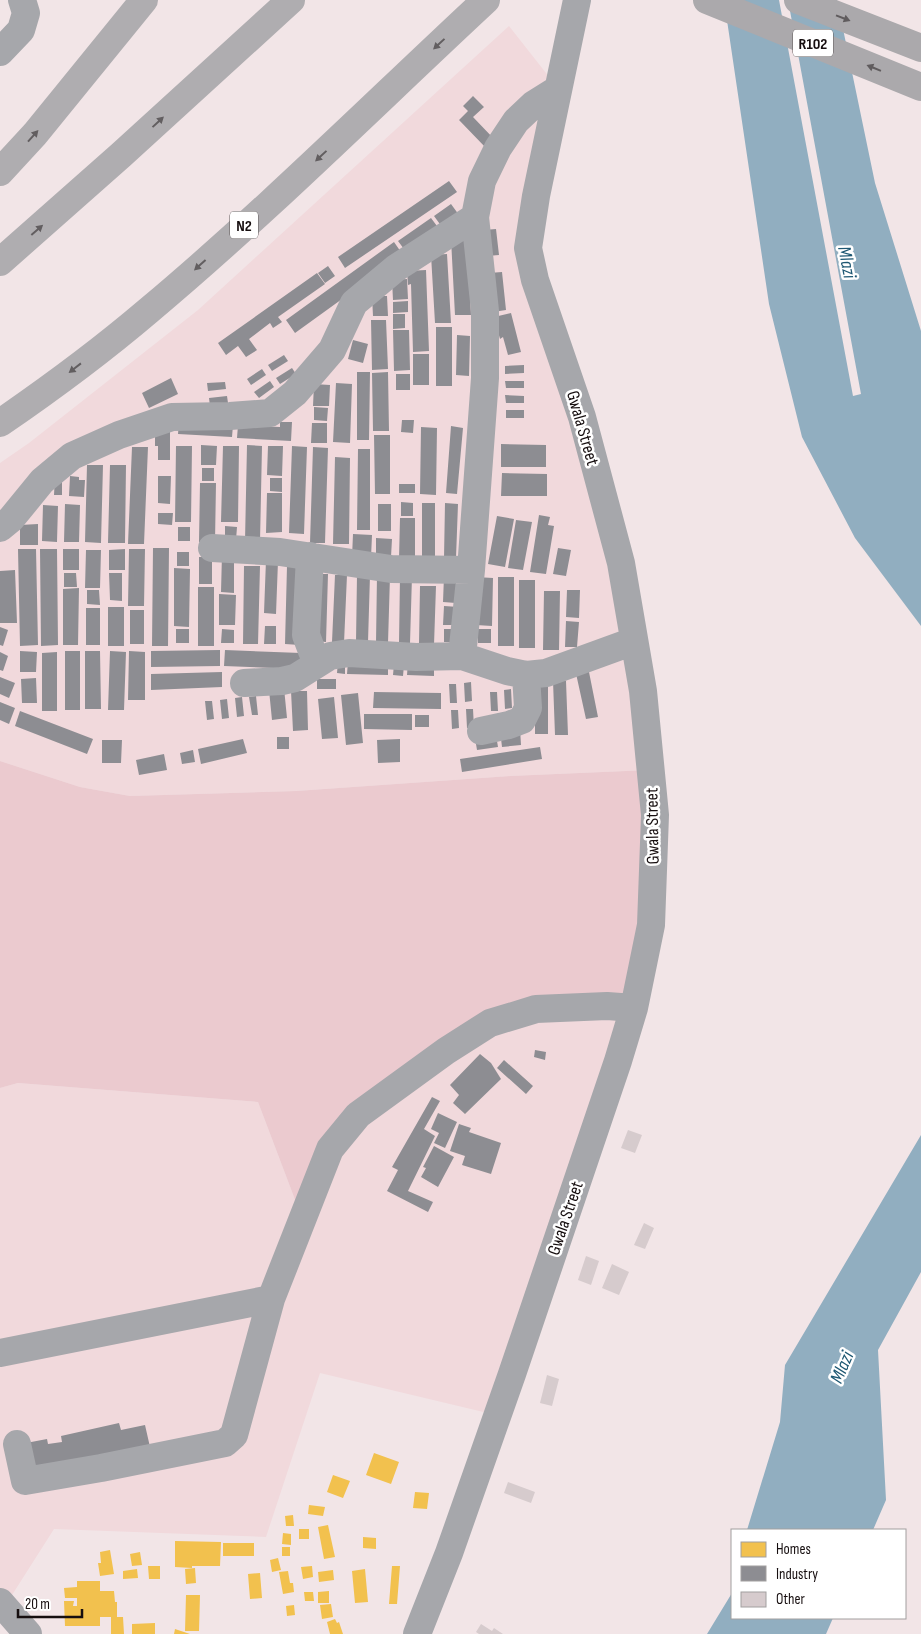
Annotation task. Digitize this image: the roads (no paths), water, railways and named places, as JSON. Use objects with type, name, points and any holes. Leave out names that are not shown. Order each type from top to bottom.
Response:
[{"type":"highway","points":[[0,172],[35,134],[144,0]]},
{"type":"highway","points":[[0,262],[121,155],[290,0]]},
{"type":"highway","name":"N2","points":[[0,423],[36,398],[148,312],[285,189],[480,5]]},
{"type":"main road","name":"R102","points":[[707,0],[920,87]]},
{"type":"main road","name":"R102","points":[[798,0],[921,48]]},
{"type":"street","points":[[0,52],[21,30],[26,13],[22,0]]},
{"type":"street","name":"Gwala Street","points":[[417,1634],[449,1554],[618,1062],[634,1008],[651,924],[655,815],[643,691],[621,563],[584,426],[535,280],[528,248],[536,196],[577,0]]},
{"type":"street","points":[[462,656],[471,570],[485,378],[485,311],[475,217],[482,181],[498,148],[516,121],[534,104],[558,89]]},
{"type":"street","points":[[0,528],[11,518],[42,481],[72,456],[119,435],[172,417],[270,413],[295,393],[332,350],[354,303],[396,268],[475,217]]},
{"type":"street","points":[[212,548],[280,552],[391,569],[471,570]]},
{"type":"street","points":[[310,556],[306,635],[312,650],[320,662]]},
{"type":"street","points":[[244,683],[282,681],[295,678],[330,656],[349,653],[416,657],[462,656],[507,671],[526,675],[546,673],[634,641]]},
{"type":"street","points":[[481,732],[522,720],[528,708],[526,675]]},
{"type":"street","points":[[18,1444],[25,1481],[224,1443],[234,1435],[271,1299],[330,1149],[358,1115],[446,1051],[490,1023],[536,1009],[607,1006],[634,1008]]},
{"type":"street","points":[[0,1353],[271,1299]]},
{"type":"street","points":[[0,1602],[28,1634]]},
{"type":"water","name":"Mlazi","points":[[724,0],[779,0],[853,396],[861,394],[788,0],[837,0],[875,183],[921,331],[921,626],[855,538],[802,437],[769,304]]},
{"type":"water","name":"Mlazi","points":[[921,1135],[921,1272],[878,1350],[886,1500],[873,1529],[747,1529],[780,1422],[785,1365]]},
{"type":"water","points":[[731,1595],[731,1619],[833,1619],[826,1634],[707,1634]]}]
